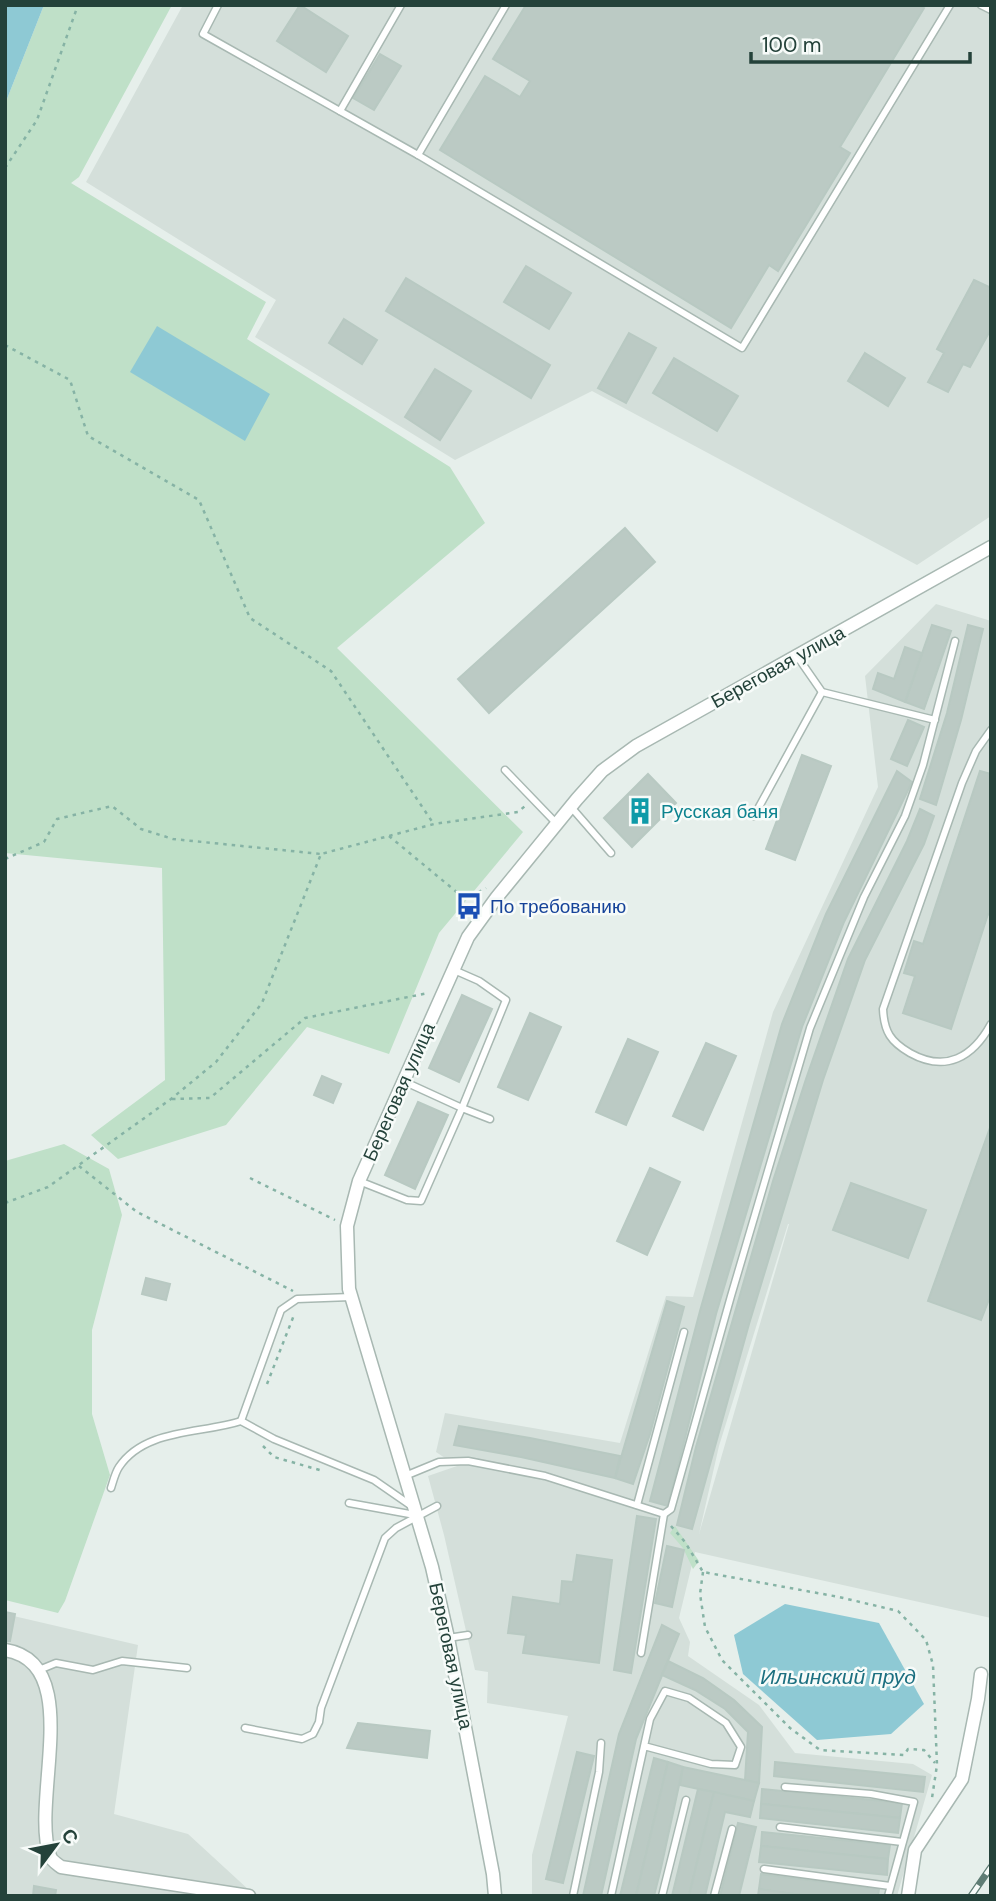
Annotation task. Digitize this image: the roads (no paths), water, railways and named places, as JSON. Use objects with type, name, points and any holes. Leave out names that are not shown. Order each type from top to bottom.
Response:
[{"type":"street","name":"Береговая улица","points":[[495,1896],[448,1637],[432,1567],[349,1289],[347,1226],[359,1181],[468,937],[497,897],[602,771],[636,746],[991,547]]},
{"type":"street","points":[[5,1650],[34,1661],[47,1683],[50,1715],[45,1823],[50,1858],[61,1867],[249,1896]]},
{"type":"street","points":[[908,1896],[915,1850],[962,1779],[981,1674]]},
{"type":"lane","points":[[218,5],[203,34],[418,155],[742,348],[950,5]]},
{"type":"lane","points":[[341,111],[401,5]]},
{"type":"lane","points":[[418,155],[506,5]]},
{"type":"lane","points":[[981,5],[991,10]]},
{"type":"lane","points":[[641,1653],[664,1514],[671,1509],[810,1028],[864,897],[905,816],[923,765],[955,641]]},
{"type":"lane","points":[[797,656],[822,692],[935,720]]},
{"type":"lane","points":[[754,816],[822,692]]},
{"type":"lane","points":[[991,730],[976,751],[962,783],[883,1009],[885,1022],[895,1044],[915,1056],[937,1063],[956,1058],[976,1047],[991,1024]]},
{"type":"lane","points":[[505,769],[557,824]]},
{"type":"lane","points":[[571,807],[611,853]]},
{"type":"lane","points":[[359,1181],[407,1200],[421,1201],[506,1000],[479,981],[453,970]]},
{"type":"lane","points":[[404,1081],[489,1119]]},
{"type":"lane","points":[[241,1421],[281,1310],[296,1299],[351,1297]]},
{"type":"lane","points":[[637,1506],[684,1332]]},
{"type":"lane","points":[[111,1488],[119,1467],[136,1451],[154,1440],[241,1421],[274,1439],[374,1480],[416,1512]]},
{"type":"lane","points":[[405,1476],[439,1462],[468,1461],[545,1476],[664,1514]]},
{"type":"lane","points":[[349,1503],[416,1512]]},
{"type":"lane","points":[[245,1728],[302,1739],[313,1734],[385,1538],[416,1512],[436,1506]]},
{"type":"lane","points":[[448,1637],[468,1635]]},
{"type":"lane","points":[[39,1670],[55,1663],[93,1670],[122,1661],[187,1668]]},
{"type":"lane","points":[[611,1896],[644,1746],[650,1719],[665,1691],[689,1698],[726,1723],[741,1747],[735,1765],[711,1764],[644,1746]]},
{"type":"lane","points":[[573,1896],[599,1772],[601,1743]]},
{"type":"lane","points":[[785,1787],[871,1794],[914,1802],[888,1896]]},
{"type":"lane","points":[[662,1896],[685,1800]]},
{"type":"lane","points":[[780,1827],[902,1842]]},
{"type":"lane","points":[[714,1896],[732,1829]]},
{"type":"lane","points":[[764,1869],[890,1886]]},
{"type":"water","points":[[5,5],[44,5],[5,104]]},
{"type":"water","points":[[157,326],[270,394],[245,441],[130,372]]},
{"type":"water","name":"Ильинский пруд","points":[[785,1604],[879,1623],[924,1704],[891,1734],[817,1740],[743,1674],[734,1635]]},
{"type":"railway","points":[[971,1896],[991,1867]]},
{"type":"place","name":"Русская баня","points":[[640,811]]},
{"type":"place","name":"По требованию","points":[[469,906]]}]
